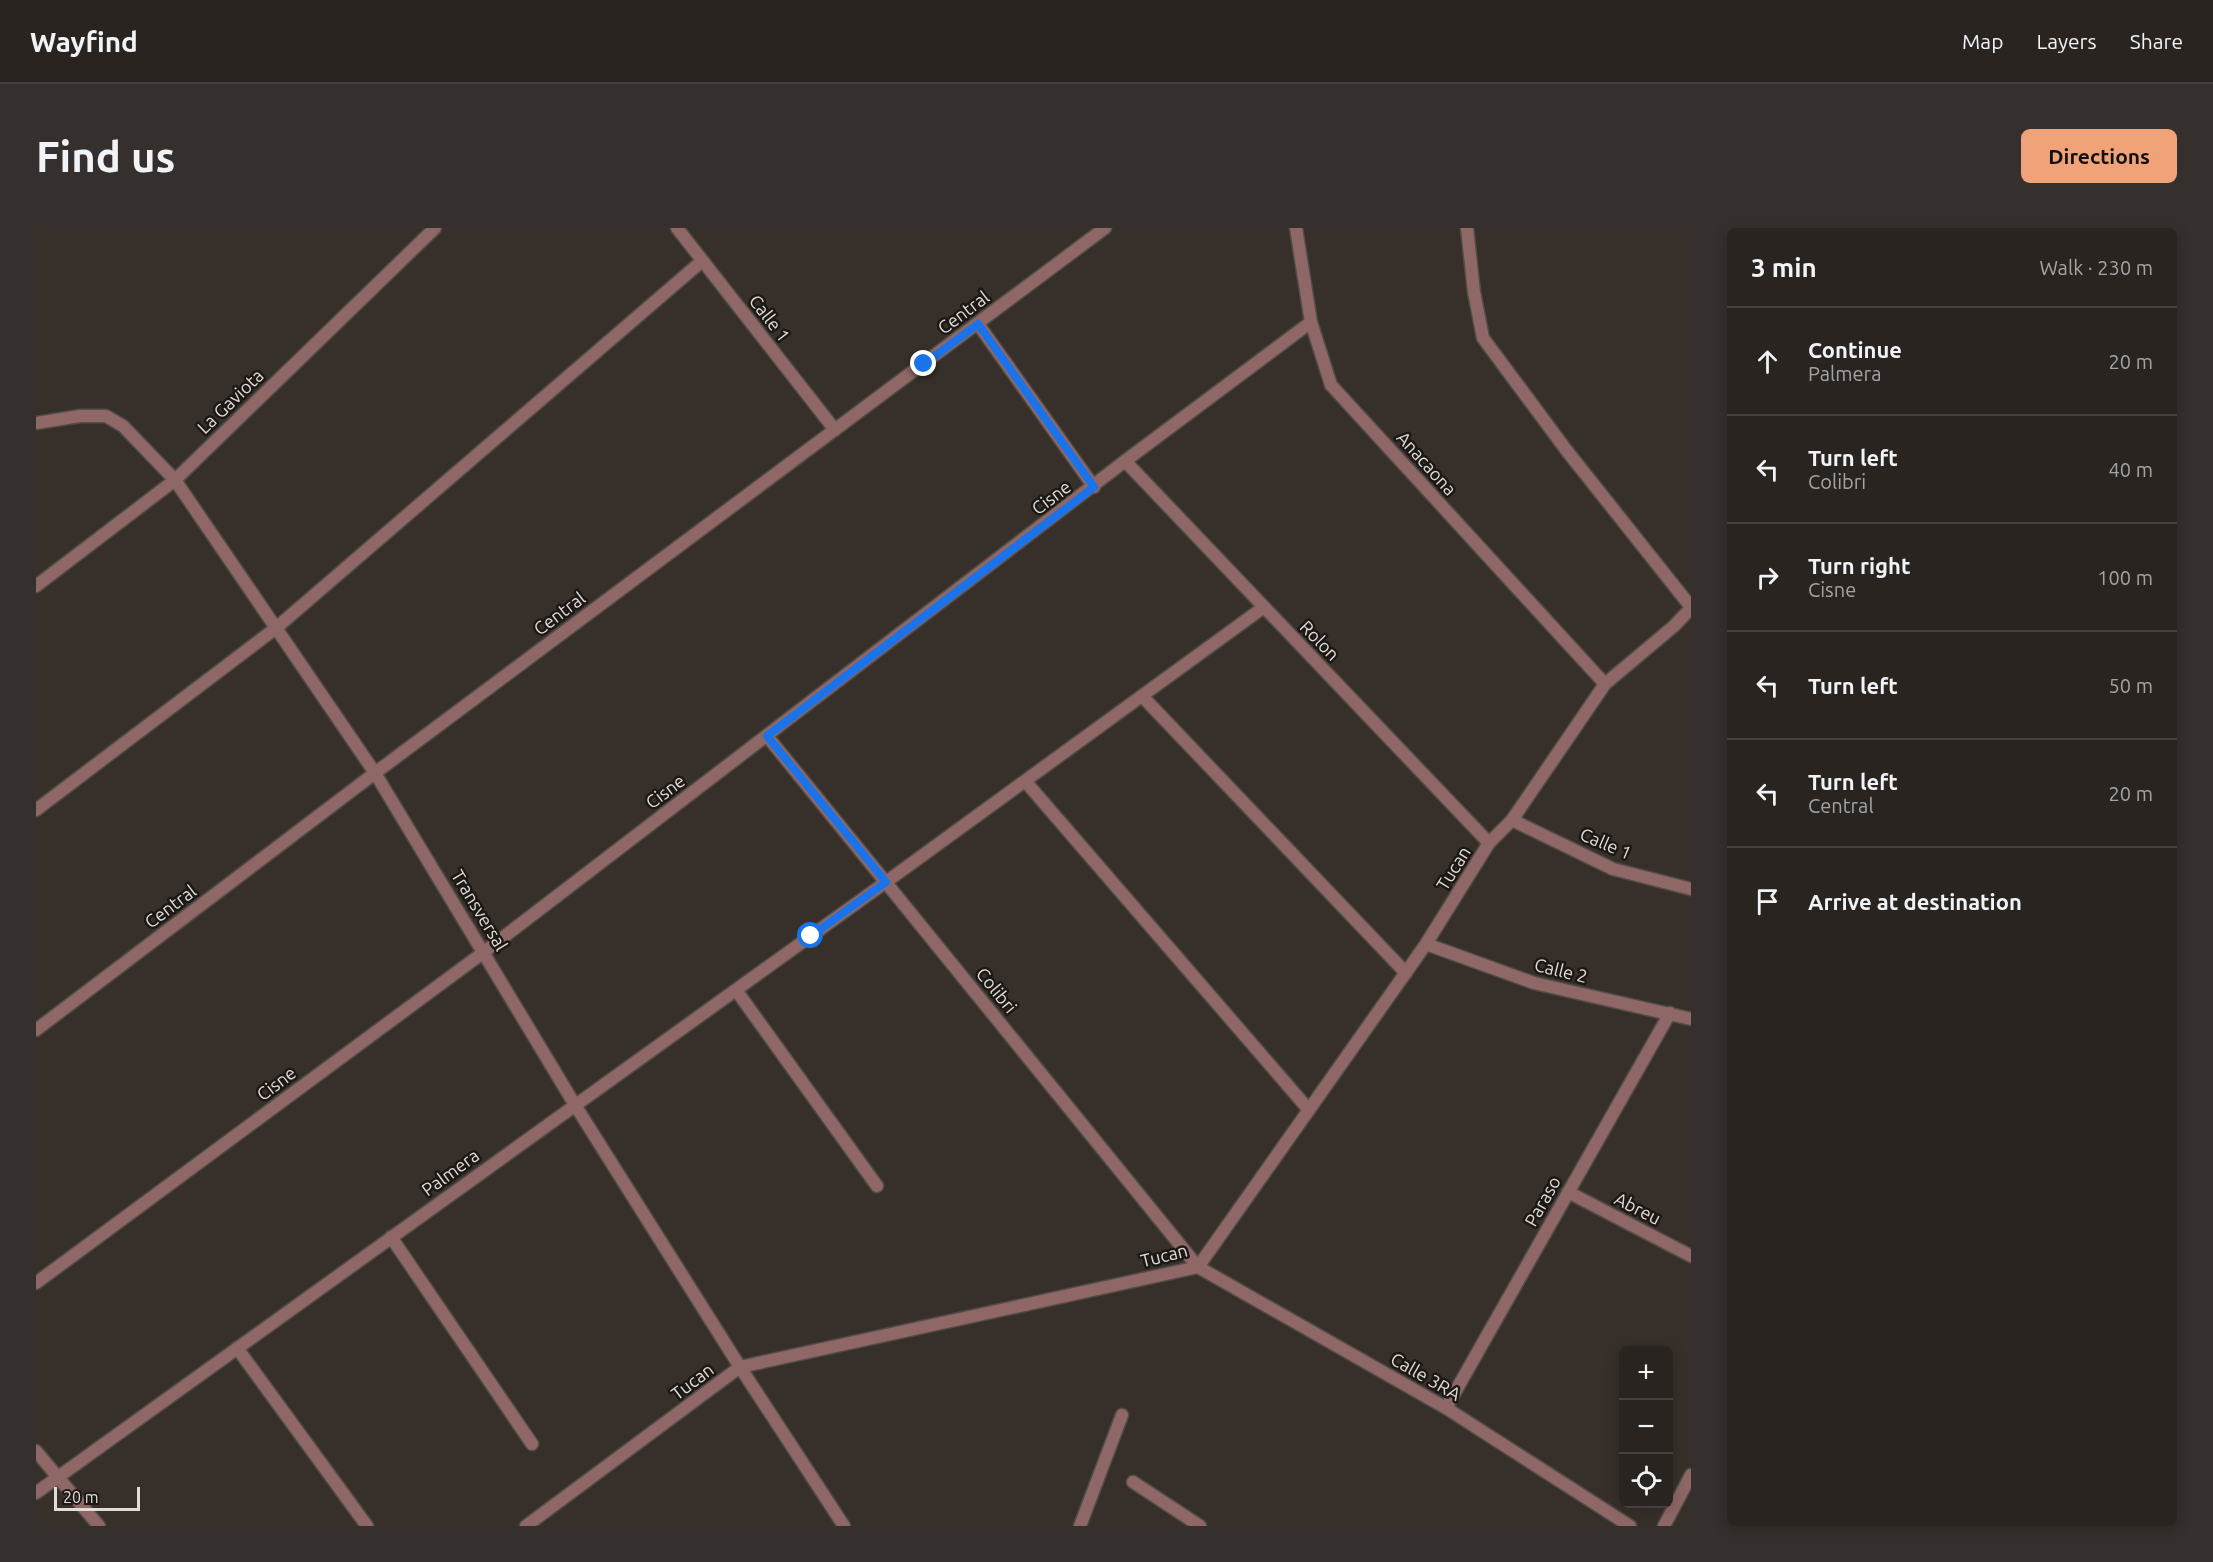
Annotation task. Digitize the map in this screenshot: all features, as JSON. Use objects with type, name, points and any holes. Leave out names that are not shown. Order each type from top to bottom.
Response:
[{"type":"street","name":"La Gaviota","points":[[36,586],[175,480],[435,228]]},
{"type":"street","name":"Calle 1","points":[[677,228],[834,430]]},
{"type":"street","name":"Central","points":[[36,1030],[375,773],[1105,228]]},
{"type":"street","name":"Anacaona","points":[[1296,228],[1311,322],[1332,385],[1605,684]]},
{"type":"street","points":[[1467,228],[1474,292],[1483,338],[1567,451],[1691,607]]},
{"type":"street","points":[[36,810],[276,628],[702,261]]},
{"type":"street","name":"Cisne","points":[[36,1283],[484,952],[1125,461],[1311,322]]},
{"type":"street","points":[[978,324],[1094,487]]},
{"type":"street","name":"Transversal","points":[[36,423],[80,416],[106,416],[123,426],[175,480],[375,773],[575,1105],[740,1367],[844,1526]]},
{"type":"street","name":"Rolon","points":[[1125,461],[1489,843]]},
{"type":"street","name":"Palmera","points":[[36,1493],[886,882],[1264,607]]},
{"type":"street","name":"Tucan","points":[[526,1526],[740,1367],[1198,1267],[1426,944],[1489,843],[1512,820],[1605,684],[1674,626],[1691,607]]},
{"type":"street","points":[[1142,696],[1406,973]]},
{"type":"street","name":"Colibri","points":[[767,736],[1198,1267]]},
{"type":"street","points":[[1025,781],[1309,1110]]},
{"type":"street","name":"Calle 1","points":[[1512,820],[1613,869],[1691,889]]},
{"type":"street","name":"Calle 2","points":[[1426,944],[1534,983],[1691,1019]]},
{"type":"street","points":[[736,990],[877,1186]]},
{"type":"street","name":"Paraso","points":[[1446,1408],[1670,1013]]},
{"type":"street","name":"Abreu","points":[[1568,1192],[1691,1256]]},
{"type":"street","points":[[391,1237],[532,1444]]},
{"type":"street","name":"Calle 3RA","points":[[1198,1267],[1446,1408],[1630,1526]]},
{"type":"street","points":[[237,1348],[367,1526]]},
{"type":"street","points":[[1080,1526],[1122,1415]]},
{"type":"street","points":[[36,1451],[99,1526]]},
{"type":"street","points":[[1664,1526],[1691,1475]]},
{"type":"street","points":[[1133,1482],[1200,1526]]},
{"type":"route","points":[[811,936],[886,882],[767,736],[1094,487],[978,324],[924,364]]}]
